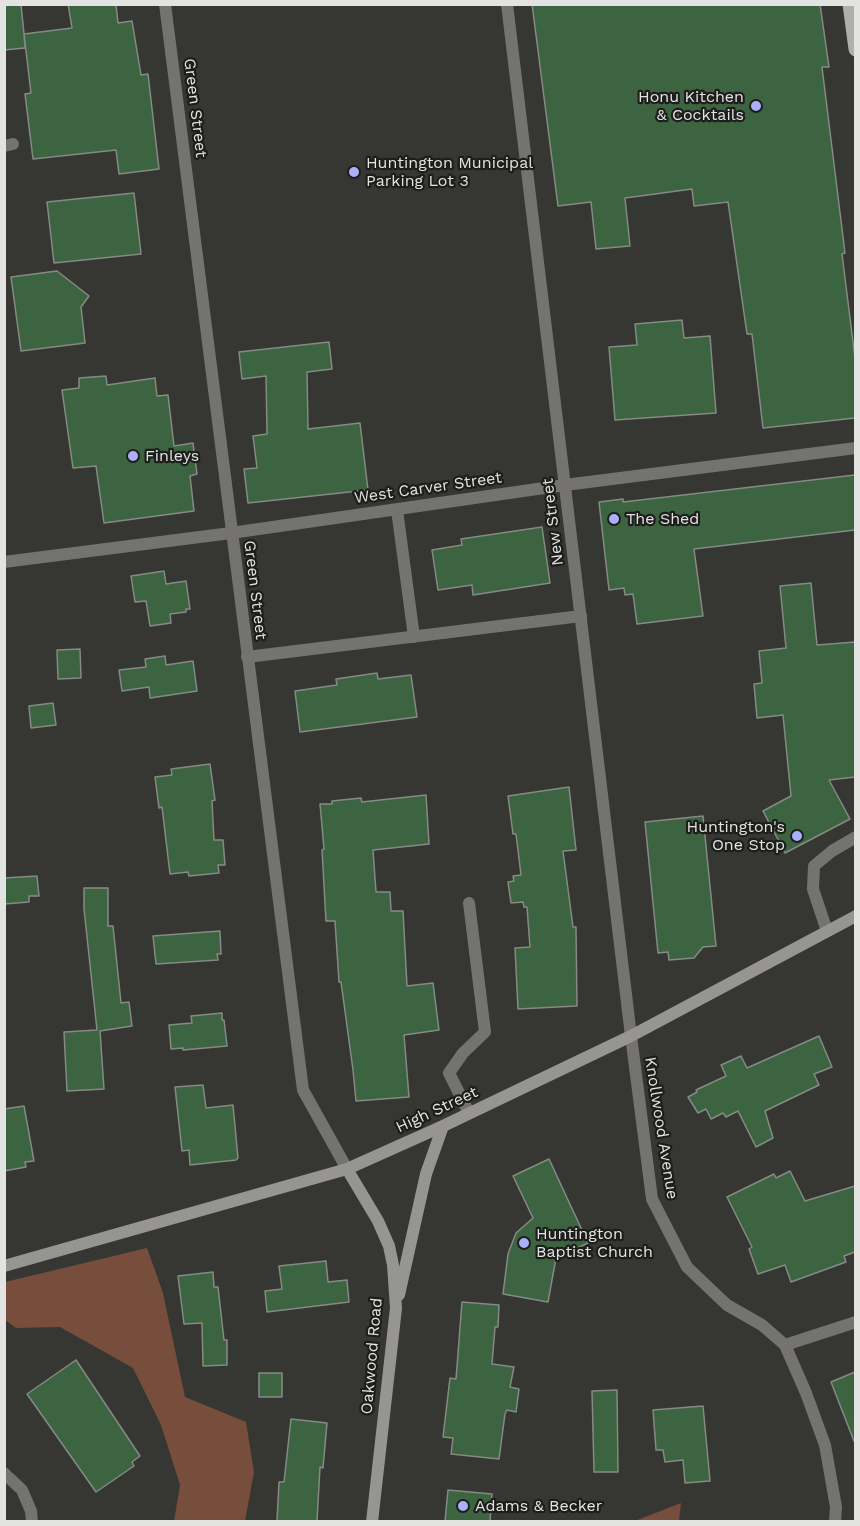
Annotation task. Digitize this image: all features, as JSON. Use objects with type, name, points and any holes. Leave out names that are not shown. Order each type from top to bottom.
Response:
[{"type":"main road","points":[[850,4],[855,46]]},
{"type":"main road","name":"High Street","points":[[4,1266],[347,1169],[631,1036],[855,916]]},
{"type":"main road","points":[[396,1308],[426,1174],[442,1126]]},
{"type":"main road","name":"Oakwood Road","points":[[347,1169],[378,1221],[389,1246],[396,1308],[372,1521]]},
{"type":"street","name":"Green Street","points":[[165,4],[303,1090],[347,1169]]},
{"type":"street","name":"New Street","points":[[507,4],[631,1036]]},
{"type":"street","name":"West Carver Street","points":[[4,562],[231,533],[565,485],[855,448]]},
{"type":"street","points":[[397,510],[414,637]]},
{"type":"street","points":[[248,657],[581,616]]},
{"type":"street","points":[[827,931],[813,889],[814,866],[832,851],[855,837]]},
{"type":"street","points":[[469,903],[485,1032],[463,1053],[449,1073],[470,1113]]},
{"type":"street","name":"Knollwood Avenue","points":[[631,1036],[652,1199],[687,1267],[727,1305],[762,1325],[785,1345],[806,1393],[825,1446],[836,1507],[835,1521]]},
{"type":"street","points":[[785,1345],[855,1322]]},
{"type":"street","points":[[4,1473],[22,1490],[31,1511],[32,1521]]},
{"type":"shaded area","points":[[147,1248],[163,1293],[185,1397],[246,1422],[254,1472],[245,1521],[174,1521],[180,1485],[161,1425],[133,1368],[60,1327],[16,1328],[5,1320],[5,1282]]},
{"type":"shaded area","points":[[681,1503],[679,1521],[635,1521]]},
{"type":"building","points":[[4,4],[21,4],[25,48],[4,50]]},
{"type":"building","points":[[68,4],[116,4],[118,23],[132,21],[141,75],[148,74],[159,169],[119,174],[116,150],[33,159],[25,94],[31,93],[24,34],[72,28]]},
{"type":"building","points":[[532,4],[820,4],[829,67],[822,67],[845,253],[842,254],[855,358],[855,418],[763,428],[752,334],[747,334],[728,202],[694,206],[692,189],[625,198],[630,246],[596,249],[591,202],[558,206]]},
{"type":"building","points":[[134,193],[141,254],[54,263],[47,202]]},
{"type":"building","points":[[57,271],[89,296],[81,307],[85,343],[21,351],[11,277]]},
{"type":"building","points":[[682,320],[684,338],[710,336],[716,413],[615,420],[609,347],[637,345],[635,324]]},
{"type":"building","points":[[329,342],[332,369],[307,372],[308,429],[360,423],[368,490],[248,503],[244,469],[257,468],[253,436],[267,434],[266,376],[242,379],[239,352]]},
{"type":"building","name":"Finleys","points":[[106,376],[107,385],[155,378],[157,396],[168,395],[174,446],[193,443],[197,474],[190,476],[194,511],[104,523],[96,466],[73,468],[62,390],[79,388],[79,378]]},
{"type":"building","points":[[855,475],[855,530],[694,549],[703,616],[637,624],[633,594],[625,595],[624,588],[609,590],[599,502],[623,499],[623,502]]},
{"type":"building","points":[[542,527],[550,583],[473,595],[472,585],[438,590],[432,550],[462,545],[461,539]]},
{"type":"building","points":[[164,571],[166,584],[186,581],[190,609],[186,609],[186,612],[170,614],[171,623],[150,626],[146,601],[135,602],[131,576]]},
{"type":"building","points":[[811,583],[817,645],[855,642],[855,777],[829,780],[850,819],[785,853],[763,811],[791,796],[783,715],[757,718],[754,684],[762,683],[759,651],[786,648],[780,586]]},
{"type":"building","points":[[80,649],[81,678],[58,679],[57,650]]},
{"type":"building","points":[[165,656],[166,665],[193,661],[197,691],[150,698],[149,687],[122,691],[119,670],[146,667],[145,659]]},
{"type":"building","points":[[377,673],[378,679],[411,675],[417,717],[300,732],[295,691],[337,685],[336,679]]},
{"type":"building","points":[[53,703],[56,725],[31,728],[29,706]]},
{"type":"building","points":[[210,764],[215,800],[212,801],[214,840],[223,840],[225,865],[218,865],[219,873],[189,876],[188,872],[170,874],[162,807],[159,808],[155,777],[172,775],[171,769]]},
{"type":"building","points":[[569,787],[576,850],[563,851],[573,927],[576,927],[577,1006],[518,1009],[515,948],[530,947],[527,907],[524,907],[523,902],[511,903],[508,882],[514,881],[513,876],[521,875],[508,796]]},
{"type":"building","points":[[426,795],[429,844],[373,850],[376,892],[390,892],[391,911],[403,911],[407,986],[433,983],[439,1030],[404,1035],[409,1097],[356,1101],[341,982],[339,982],[335,921],[326,921],[320,804],[361,798],[362,802]]},
{"type":"building","points":[[703,816],[716,946],[703,947],[694,958],[669,960],[668,952],[658,953],[645,822]]},
{"type":"building","points":[[37,876],[39,896],[29,896],[29,902],[4,904],[4,878]]},
{"type":"building","points":[[84,888],[108,888],[108,926],[113,926],[121,1003],[129,1002],[132,1026],[100,1031],[104,1089],[67,1091],[64,1032],[97,1030],[84,909]]},
{"type":"building","points":[[220,931],[221,954],[217,954],[218,960],[156,964],[153,936]]},
{"type":"building","points":[[222,1013],[227,1046],[171,1049],[169,1025],[192,1023],[191,1016]]},
{"type":"building","points":[[819,1036],[832,1067],[814,1074],[819,1085],[765,1111],[773,1138],[756,1147],[738,1111],[726,1117],[723,1113],[711,1119],[706,1109],[698,1113],[688,1097],[697,1092],[696,1090],[726,1076],[721,1065],[741,1056],[747,1068]]},
{"type":"building","points":[[203,1085],[206,1108],[233,1105],[238,1158],[236,1160],[190,1165],[189,1150],[182,1151],[175,1087]]},
{"type":"building","points":[[24,1106],[34,1161],[25,1162],[26,1167],[4,1171],[4,1109]]},
{"type":"building","points":[[549,1159],[588,1243],[556,1258],[548,1302],[503,1294],[508,1254],[516,1233],[533,1218],[513,1176]]},
{"type":"building","points":[[790,1171],[805,1201],[855,1186],[855,1252],[844,1256],[846,1262],[791,1282],[785,1265],[758,1274],[749,1249],[752,1247],[727,1197],[774,1174],[776,1178]]},
{"type":"building","points":[[326,1261],[328,1282],[347,1280],[349,1302],[267,1312],[265,1291],[282,1289],[279,1266]]},
{"type":"building","points":[[213,1272],[214,1287],[218,1287],[224,1340],[227,1340],[227,1365],[203,1366],[202,1323],[184,1324],[178,1276]]},
{"type":"building","points":[[462,1302],[499,1305],[492,1364],[514,1367],[510,1387],[519,1389],[516,1412],[507,1410],[505,1414],[499,1459],[451,1454],[453,1438],[443,1437],[450,1378],[456,1379]]},
{"type":"building","points":[[76,1360],[140,1456],[132,1462],[134,1466],[96,1492],[27,1394]]},
{"type":"building","points":[[855,1372],[855,1441],[854,1441],[831,1382]]},
{"type":"building","points":[[259,1373],[282,1373],[282,1397],[259,1397]]},
{"type":"building","points":[[617,1390],[618,1472],[594,1472],[592,1391]]},
{"type":"building","points":[[703,1406],[710,1481],[685,1483],[683,1460],[665,1462],[663,1450],[656,1450],[653,1410]]},
{"type":"building","points":[[291,1419],[327,1423],[323,1468],[320,1467],[317,1521],[277,1521],[279,1482],[284,1482]]},
{"type":"building","points":[[448,1490],[492,1494],[490,1521],[445,1521]]},
{"type":"place","name":"Honu Kitchen & Cocktails","points":[[756,106]]},
{"type":"place","name":"Huntington Municipal Parking Lot 3","points":[[354,172]]},
{"type":"place","name":"Finleys","points":[[133,456]]},
{"type":"place","name":"The Shed","points":[[614,519]]},
{"type":"place","name":"Huntington's One Stop","points":[[797,836]]},
{"type":"place","name":"Huntington Baptist Church","points":[[524,1243]]},
{"type":"place","name":"Adams & Becker","points":[[463,1506]]}]
